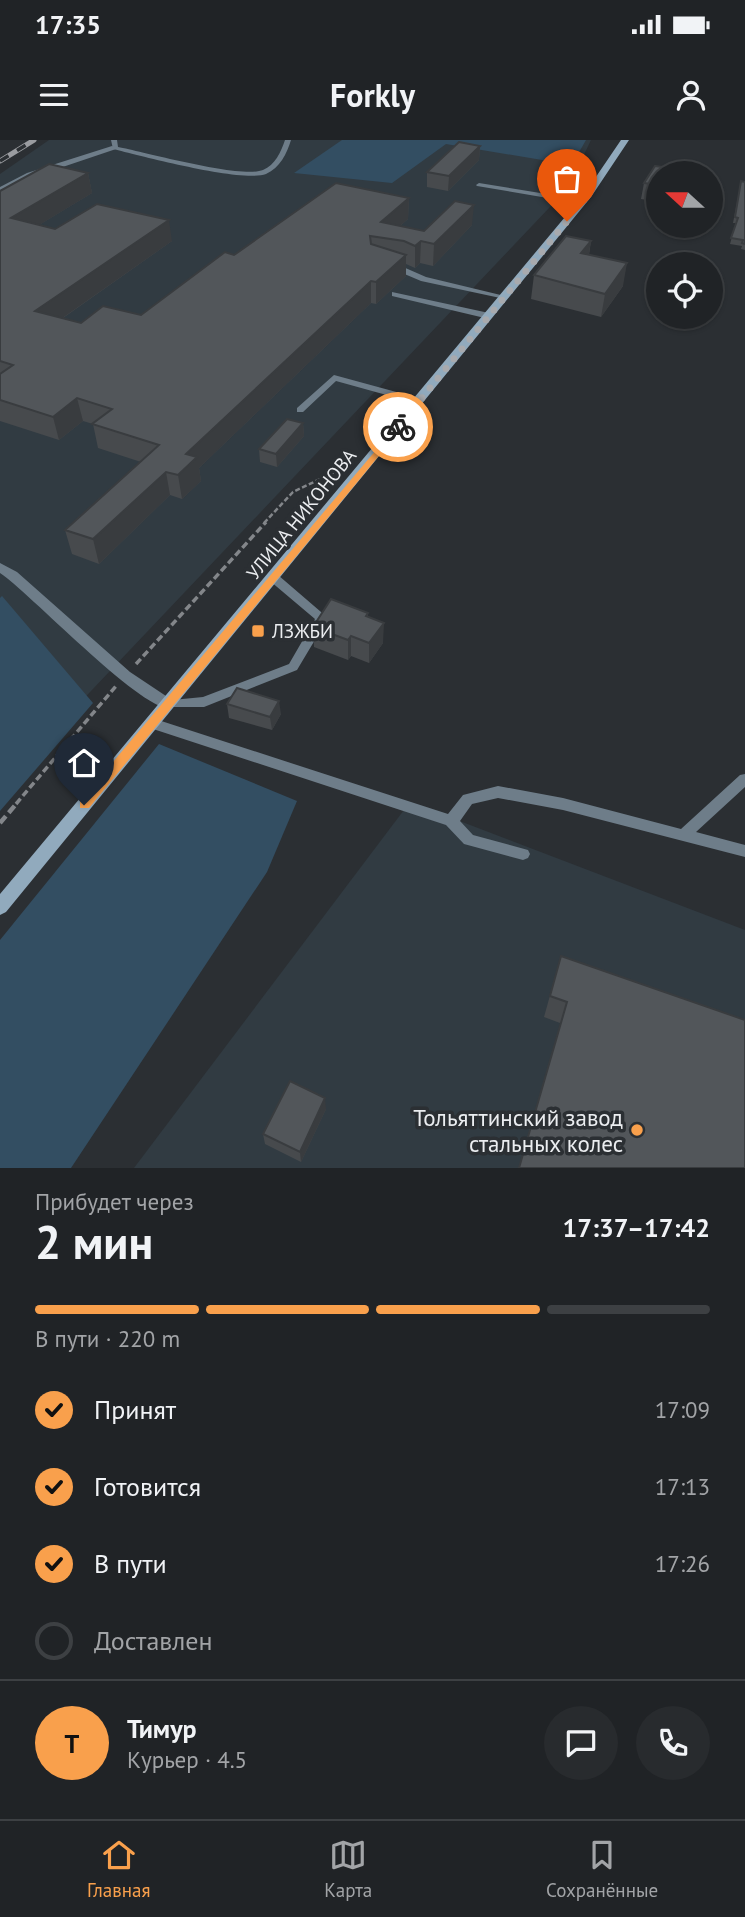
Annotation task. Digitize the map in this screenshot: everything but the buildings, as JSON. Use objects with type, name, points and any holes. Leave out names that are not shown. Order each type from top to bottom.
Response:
[{"type":"main road","name":"УЛИЦА НИКОНОВА","points":[[0,907],[583,202],[625,140]]},
{"type":"street","points":[[0,190],[30,174],[114,144]]},
{"type":"street","points":[[0,567],[125,676],[167,704]]},
{"type":"lane","points":[[114,144],[231,172],[262,173],[280,160],[288,140]]},
{"type":"lane","points":[[479,185],[583,202]]},
{"type":"lane","points":[[375,261],[400,267],[424,279],[505,297]]},
{"type":"lane","points":[[395,294],[489,316]]},
{"type":"lane","points":[[300,410],[334,377],[419,401]]},
{"type":"lane","points":[[167,704],[204,702],[293,667],[322,618],[274,578]]},
{"type":"lane","points":[[152,723],[451,821],[469,840],[523,854]]},
{"type":"lane","points":[[684,835],[745,779]]},
{"type":"lane","points":[[451,821],[468,799],[498,792],[563,804],[745,851]]},
{"type":"path","points":[[0,823],[125,676],[293,492],[349,465]]},
{"type":"shaded area","points":[[49,140],[591,140],[568,188],[0,787],[0,174]]},
{"type":"shaded area","points":[[342,140],[586,140],[566,175],[554,162],[446,144],[392,183],[294,173]]},
{"type":"shaded area","points":[[2,596],[93,703],[0,811],[0,598]]},
{"type":"shaded area","points":[[159,744],[297,801],[267,872],[71,1168],[0,1168],[0,940]]},
{"type":"shaded area","points":[[410,802],[745,930],[745,1168],[134,1168]]},
{"type":"railway","points":[[0,161],[34,140]]},
{"type":"way so far","points":[[398,427],[567,221]]},
{"type":"place","name":"ЛЗЖБИ","points":[[258,631]]},
{"type":"place","name":"Тольяттинский завод стальных колес","points":[[637,1130]]},
{"type":"route","points":[[84,805],[398,427]]}]
